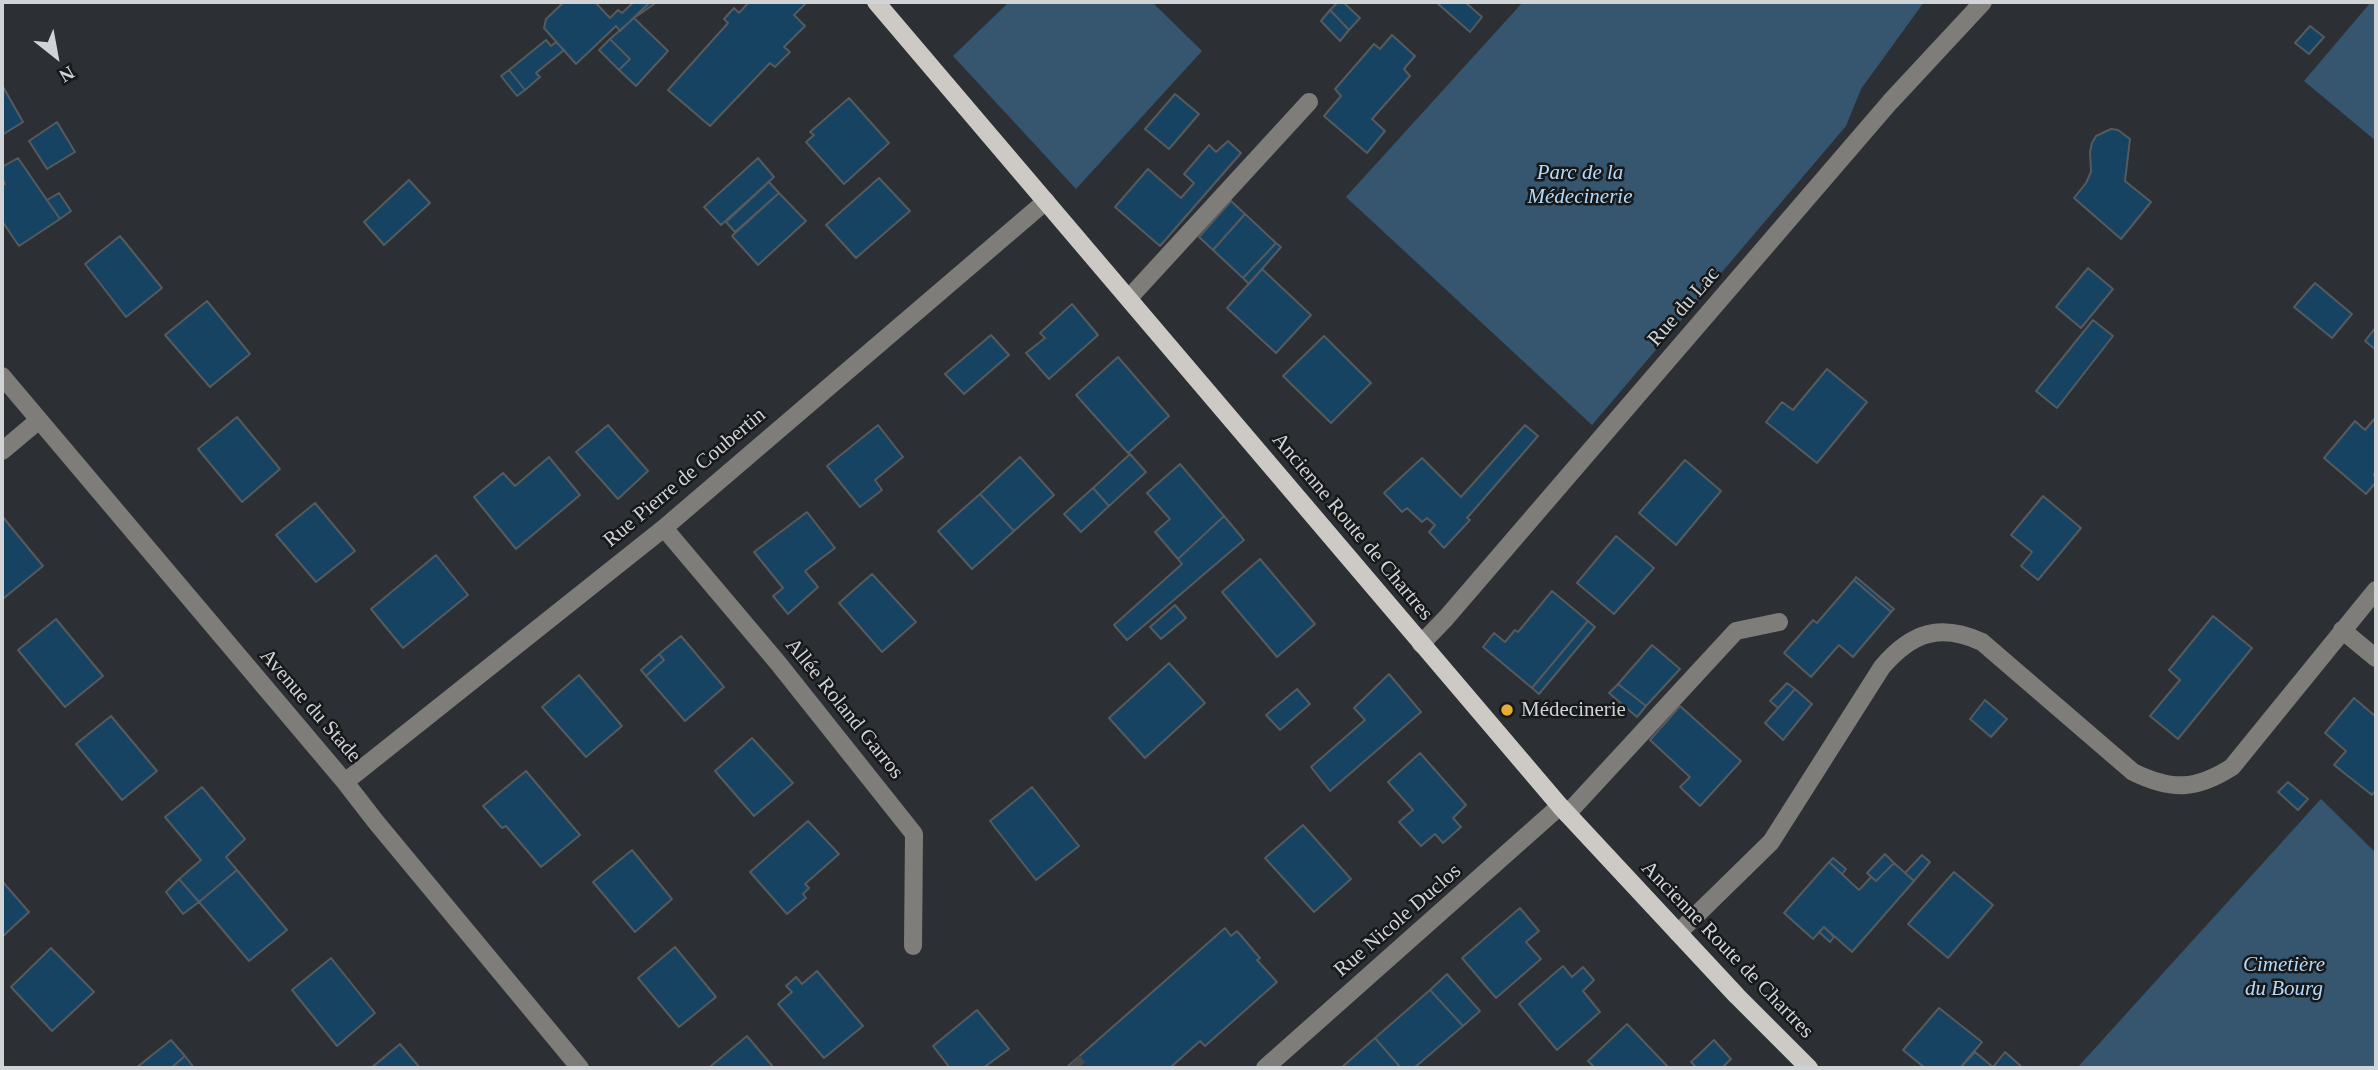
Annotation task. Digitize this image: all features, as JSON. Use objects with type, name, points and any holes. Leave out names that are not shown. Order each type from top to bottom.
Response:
[{"type":"main road","name":"Ancienne Route de Chartres","points":[[876,2],[1563,810],[1737,996],[1809,1068]]},
{"type":"street","name":"Rue du Lac","points":[[1421,644],[1455,608],[1890,102],[1983,2]]},
{"type":"street","points":[[1129,298],[1309,102]]},
{"type":"street","name":"Rue Pierre de Coubertin","points":[[345,782],[664,528],[1046,201]]},
{"type":"street","name":"Avenue du Stade","points":[[2,376],[345,782],[580,1068]]},
{"type":"street","points":[[2,451],[38,420]]},
{"type":"street","name":"Allée Roland Garros","points":[[664,528],[778,663],[914,834],[913,946]]},
{"type":"street","points":[[1678,933],[1772,842],[1882,667],[1899,647],[1920,636],[1944,631],[1963,633],[1982,642],[2133,772],[2171,785],[2191,786],[2212,780],[2232,767],[2376,590]]},
{"type":"street","name":"Rue Nicole Duclos","points":[[1265,1068],[1563,810],[1736,631],[1779,622]]},
{"type":"street","points":[[2342,630],[2376,658]]},
{"type":"green space","points":[[1009,2],[1152,2],[1202,51],[1076,189],[953,56]]},
{"type":"green space","name":"Parc de la Médecinerie","points":[[1523,2],[1924,2],[1861,89],[1846,126],[1592,425],[1346,197]]},
{"type":"green space","points":[[2371,2],[2376,2],[2376,141],[2304,81]]},
{"type":"green space","name":"Cimetière du Bourg","points":[[2321,799],[2376,853],[2376,1068],[2077,1068]]},
{"type":"building","points":[[564,2],[595,2],[610,18],[618,10],[622,13],[634,2],[650,2],[620,31],[616,26],[576,64],[544,28],[546,19]]},
{"type":"building","points":[[650,2],[657,2],[634,18]]},
{"type":"building","points":[[749,2],[803,2],[805,4],[794,15],[805,26],[784,47],[790,52],[775,67],[770,63],[710,126],[668,90],[728,23],[724,19],[734,8],[739,13]]},
{"type":"building","points":[[1338,2],[1343,2],[1360,18],[1349,30],[1330,10]]},
{"type":"building","points":[[1436,2],[1465,2],[1482,17],[1470,32]]},
{"type":"building","points":[[1330,10],[1349,30],[1340,41],[1321,21]]},
{"type":"building","points":[[634,18],[668,51],[636,86],[619,70],[630,59],[610,39]]},
{"type":"building","points":[[2310,26],[2324,37],[2309,54],[2295,43]]},
{"type":"building","points":[[1392,35],[1415,56],[1404,69],[1410,76],[1372,119],[1385,131],[1367,153],[1324,116],[1341,96],[1335,89],[1374,44],[1380,49]]},
{"type":"building","points":[[610,39],[630,59],[619,70],[599,50]]},
{"type":"building","points":[[546,40],[551,46],[556,42],[564,50],[536,73],[540,77],[525,90],[509,70]]},
{"type":"building","points":[[509,70],[525,90],[517,96],[501,76]]},
{"type":"building","points":[[2,85],[23,122],[2,135]]},
{"type":"building","points":[[1175,94],[1199,114],[1169,149],[1145,129]]},
{"type":"building","points":[[849,98],[889,143],[844,184],[806,142],[814,135],[810,132]]},
{"type":"building","points":[[57,122],[75,152],[47,169],[29,141]]},
{"type":"building","points":[[2111,129],[2118,130],[2130,139],[2125,181],[2151,202],[2121,239],[2074,198],[2091,172],[2092,143],[2096,136]]},
{"type":"building","points":[[1228,141],[1241,153],[1160,246],[1115,207],[1148,169],[1181,198],[1194,183],[1184,174],[1209,145],[1216,152]]},
{"type":"building","points":[[18,158],[60,219],[19,246],[2,221],[2,186],[5,184],[2,167]]},
{"type":"building","points":[[758,158],[774,177],[721,225],[704,207]]},
{"type":"building","points":[[879,178],[910,211],[856,258],[826,225]]},
{"type":"building","points":[[409,180],[430,203],[384,245],[364,222]]},
{"type":"building","points":[[769,182],[779,193],[735,232],[726,222]]},
{"type":"building","points":[[59,193],[71,211],[60,219],[47,200]]},
{"type":"building","points":[[779,193],[806,221],[758,265],[732,236]]},
{"type":"building","points":[[1231,201],[1245,214],[1213,250],[1199,237]]},
{"type":"building","points":[[1245,214],[1276,243],[1243,278],[1213,250]]},
{"type":"building","points":[[120,236],[162,288],[126,317],[85,264]]},
{"type":"building","points":[[1276,243],[1281,247],[1249,284],[1243,278]]},
{"type":"building","points":[[2088,268],[2113,289],[2081,328],[2056,307]]},
{"type":"building","points":[[1262,269],[1311,315],[1276,353],[1227,308]]},
{"type":"building","points":[[2315,283],[2352,314],[2332,338],[2294,307]]},
{"type":"building","points":[[207,301],[250,354],[210,387],[165,335]]},
{"type":"building","points":[[1072,304],[1098,335],[1049,379],[1026,353],[1045,338],[1040,333]]},
{"type":"building","points":[[2093,320],[2113,336],[2057,408],[2036,391]]},
{"type":"building","points":[[2376,327],[2376,350],[2365,341]]},
{"type":"building","points":[[991,335],[1009,355],[964,394],[945,374]]},
{"type":"building","points":[[1324,336],[1371,383],[1331,423],[1283,376]]},
{"type":"building","points":[[1118,357],[1169,416],[1128,453],[1076,395]]},
{"type":"building","points":[[1827,369],[1867,402],[1817,463],[1766,422],[1782,402],[1793,410]]},
{"type":"building","points":[[237,417],[280,469],[242,502],[198,449]]},
{"type":"building","points":[[2376,417],[2376,482],[2366,494],[2324,458],[2355,421],[2365,430]]},
{"type":"building","points":[[608,425],[648,471],[618,499],[576,452]]},
{"type":"building","points":[[878,425],[903,457],[875,480],[882,490],[860,507],[827,466]]},
{"type":"building","points":[[1525,425],[1538,436],[1444,548],[1429,532],[1435,525],[1427,518],[1422,522],[1407,508],[1402,512],[1384,493],[1422,458],[1461,497]]},
{"type":"building","points":[[1130,454],[1146,472],[1109,506],[1093,488]]},
{"type":"building","points":[[549,457],[580,495],[516,549],[474,497],[503,473],[515,486]]},
{"type":"building","points":[[1020,457],[1054,495],[1014,531],[980,494]]},
{"type":"building","points":[[1685,460],[1721,491],[1676,545],[1639,513]]},
{"type":"building","points":[[1180,464],[1224,516],[1178,559],[1155,532],[1170,519],[1147,493]]},
{"type":"building","points":[[1093,488],[1109,506],[1081,532],[1064,514]]},
{"type":"building","points":[[980,494],[1014,531],[972,569],[938,531]]},
{"type":"building","points":[[2043,496],[2081,528],[2038,580],[2021,566],[2032,552],[2011,535]]},
{"type":"building","points":[[315,503],[355,551],[316,582],[276,535]]},
{"type":"building","points":[[807,512],[835,548],[805,571],[818,587],[788,614],[773,596],[783,588],[754,552]]},
{"type":"building","points":[[2,516],[43,566],[4,598],[2,595]]},
{"type":"building","points":[[1224,516],[1244,540],[1127,640],[1114,625],[1182,564],[1178,559]]},
{"type":"building","points":[[1616,536],[1654,568],[1614,614],[1577,583]]},
{"type":"building","points":[[436,555],[468,595],[403,648],[371,609]]},
{"type":"building","points":[[1260,559],[1315,624],[1277,657],[1222,592]]},
{"type":"building","points":[[872,574],[916,622],[882,652],[839,603]]},
{"type":"building","points":[[1856,577],[1894,609],[1891,612],[1854,580]]},
{"type":"building","points":[[1854,580],[1891,612],[1853,657],[1839,645],[1811,677],[1784,653],[1813,620],[1817,623]]},
{"type":"building","points":[[1552,591],[1588,621],[1532,688],[1483,647],[1494,633],[1505,642],[1515,630],[1518,632]]},
{"type":"building","points":[[1175,605],[1186,618],[1161,639],[1150,627]]},
{"type":"building","points":[[2213,616],[2252,648],[2178,739],[2150,716],[2180,680],[2169,670]]},
{"type":"building","points":[[56,619],[103,676],[65,707],[18,650]]},
{"type":"building","points":[[1588,621],[1595,627],[1539,694],[1532,688]]},
{"type":"building","points":[[681,636],[724,687],[685,721],[646,676],[664,660],[659,654]]},
{"type":"building","points":[[1652,645],[1680,669],[1646,706],[1618,684]]},
{"type":"building","points":[[659,654],[664,660],[646,676],[641,670]]},
{"type":"building","points":[[1169,663],[1205,703],[1145,758],[1109,718]]},
{"type":"building","points":[[1389,674],[1421,712],[1330,791],[1311,767],[1365,720],[1354,708]]},
{"type":"building","points":[[579,675],[622,726],[586,757],[542,707]]},
{"type":"building","points":[[1787,683],[1795,689],[1778,708],[1770,701]]},
{"type":"building","points":[[1618,684],[1646,706],[1637,717],[1609,693]]},
{"type":"building","points":[[1297,689],[1310,704],[1280,730],[1266,715]]},
{"type":"building","points":[[1795,689],[1812,704],[1783,740],[1765,723]]},
{"type":"building","points":[[2354,698],[2375,716],[2376,714],[2376,790],[2372,795],[2334,765],[2346,751],[2325,733]]},
{"type":"building","points":[[1985,700],[2007,719],[1991,737],[1970,719]]},
{"type":"building","points":[[1680,706],[1741,761],[1700,806],[1680,787],[1690,777],[1650,740]]},
{"type":"building","points":[[111,716],[157,771],[122,800],[76,744]]},
{"type":"building","points":[[752,738],[793,783],[754,816],[715,771]]},
{"type":"building","points":[[1420,753],[1466,805],[1453,818],[1461,827],[1443,843],[1435,834],[1421,846],[1399,822],[1413,810],[1388,782]]},
{"type":"building","points":[[526,771],[580,835],[541,867],[506,826],[502,828],[483,806]]},
{"type":"building","points":[[2288,782],[2308,799],[2298,810],[2278,792]]},
{"type":"building","points":[[202,787],[245,839],[226,857],[237,870],[199,902],[179,879],[201,860],[165,817]]},
{"type":"building","points":[[1032,787],[1079,846],[1036,880],[990,821]]},
{"type":"building","points":[[808,821],[839,854],[805,884],[809,888],[803,894],[806,898],[787,914],[750,872]]},
{"type":"building","points":[[1303,825],[1351,879],[1314,912],[1265,858]]},
{"type":"building","points":[[632,850],[672,899],[635,932],[593,882]]},
{"type":"building","points":[[1885,854],[1894,863],[1876,881],[1867,873]]},
{"type":"building","points":[[1922,855],[1930,862],[1914,881],[1905,873]]},
{"type":"building","points":[[1833,858],[1846,869],[1842,874],[1829,862]]},
{"type":"building","points":[[1829,862],[1859,890],[1871,877],[1876,881],[1894,863],[1914,881],[1852,952],[1824,927],[1813,939],[1784,913]]},
{"type":"building","points":[[237,870],[287,930],[249,961],[199,902]]},
{"type":"building","points":[[1954,872],[1993,905],[1948,958],[1908,924]]},
{"type":"building","points":[[179,879],[199,902],[183,914],[166,892]]},
{"type":"building","points":[[2,881],[29,912],[2,937]]},
{"type":"building","points":[[1520,908],[1539,931],[1526,942],[1541,959],[1496,998],[1462,958]]},
{"type":"building","points":[[1824,927],[1834,937],[1830,942],[1819,932]]},
{"type":"building","points":[[1225,928],[1231,936],[1237,931],[1260,958],[1257,960],[1277,982],[1205,1046],[1200,1041],[1172,1068],[1066,1068]]},
{"type":"building","points":[[675,947],[716,997],[679,1027],[638,978]]},
{"type":"building","points":[[51,948],[94,992],[52,1031],[11,987]]},
{"type":"building","points":[[331,958],[375,1013],[337,1046],[292,990]]},
{"type":"building","points":[[1563,966],[1572,977],[1583,967],[1594,980],[1583,991],[1600,1012],[1557,1050],[1519,1004]]},
{"type":"building","points":[[817,971],[863,1026],[824,1058],[778,1004],[792,992],[786,986],[796,977],[802,984]]},
{"type":"building","points":[[1447,974],[1480,1011],[1463,1026],[1430,990]]},
{"type":"building","points":[[1430,990],[1463,1026],[1414,1068],[1401,1068],[1375,1038]]},
{"type":"building","points":[[1939,1008],[1982,1042],[1960,1068],[1925,1068],[1903,1050]]},
{"type":"building","points":[[977,1010],[1009,1049],[983,1068],[950,1068],[933,1046]]},
{"type":"building","points":[[1627,1024],[1669,1068],[1595,1068],[1588,1061]]},
{"type":"building","points":[[747,1036],[774,1068],[711,1066]]},
{"type":"building","points":[[1375,1038],[1401,1068],[1341,1068]]},
{"type":"building","points":[[171,1040],[185,1056],[171,1068],[136,1068]]},
{"type":"building","points":[[1714,1040],[1731,1059],[1722,1068],[1697,1068],[1691,1062]]},
{"type":"building","points":[[400,1044],[420,1068],[371,1068]]},
{"type":"building","points":[[1975,1052],[1993,1067],[1995,1068],[1960,1068]]},
{"type":"building","points":[[2005,1052],[2023,1068],[1993,1067]]},
{"type":"building","points":[[185,1056],[194,1068],[171,1068]]},
{"type":"tunnel","points":[[1073,1062],[1079,1068]]},
{"type":"place","name":"Médecinerie","points":[[1507,710]]}]
